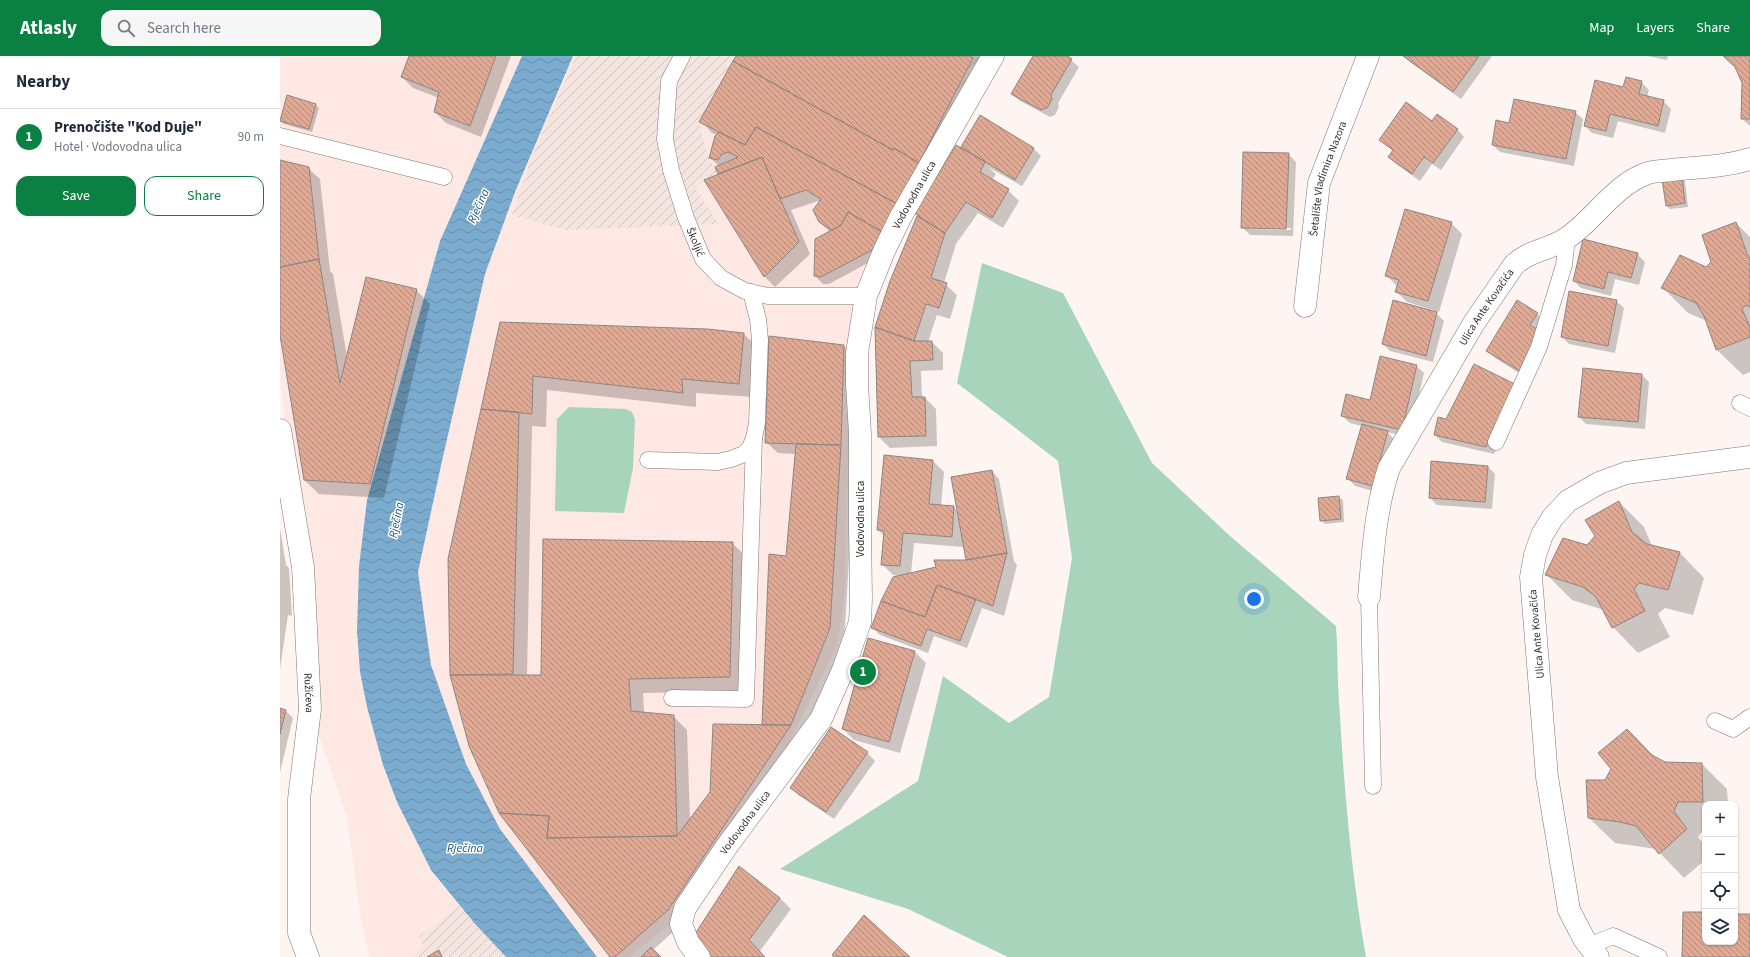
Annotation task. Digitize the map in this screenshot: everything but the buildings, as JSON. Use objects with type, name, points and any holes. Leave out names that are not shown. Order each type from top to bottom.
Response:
[{"type":"street","name":"Vodovodna ulica","points":[[699,957],[688,942],[681,924],[685,908],[727,846],[821,720],[844,670],[860,622],[862,599],[860,434],[857,353],[866,296],[884,251],[900,218],[993,56]]},
{"type":"street","name":"Šetalište Vladimira Nazora","points":[[1305,306],[1319,182],[1368,56]]},
{"type":"street","name":"Ulica Ante Kovačića","points":[[1369,597],[1377,512],[1388,468],[1474,323],[1514,265],[1530,253],[1556,244],[1567,238],[1619,190],[1633,180],[1648,173],[1718,167],[1750,159]]},
{"type":"street","name":"Ružićeva","points":[[280,430],[290,499],[303,567],[310,709],[299,799],[299,933],[308,957]]},
{"type":"street","name":"Ulica Ante Kovačića","points":[[1593,951],[1569,910],[1547,777],[1531,577],[1535,556],[1542,535],[1553,517],[1568,501],[1598,483],[1626,473],[1750,457]]},
{"type":"lane","name":"Školjić","points":[[682,56],[669,81],[666,139],[671,170],[686,218],[703,259],[721,278],[750,292],[768,296],[866,296]]},
{"type":"lane","points":[[280,136],[444,177]]},
{"type":"lane","points":[[1496,442],[1539,347],[1564,264],[1567,238]]},
{"type":"lane","points":[[672,698],[746,699],[754,438],[757,423],[760,340],[757,314],[750,292]]},
{"type":"lane","points":[[648,460],[718,462],[744,454],[750,448],[754,438]]},
{"type":"lane","points":[[1369,597],[1373,786]]},
{"type":"lane","points":[[1715,721],[1734,729],[1750,717]]},
{"type":"lane","points":[[1593,951],[1613,936],[1659,957]]},
{"type":"shaded area","points":[[280,56],[522,56],[440,241],[367,500],[359,566],[357,631],[360,672],[367,707],[383,765],[397,802],[431,870],[460,905],[419,936],[424,947],[411,957],[369,957],[360,914],[347,818],[310,709],[280,373]]},
{"type":"shaded area","points":[[573,56],[983,56],[874,256],[850,379],[845,592],[837,645],[784,753],[672,923],[629,957],[597,957],[500,829],[466,764],[431,665],[418,572],[485,274],[515,192]]},
{"type":"shaded area","points":[[576,56],[982,56],[919,163],[734,61],[699,122],[709,158],[718,174],[695,187],[719,224],[565,230],[512,215],[531,159]]},
{"type":"shaded area","points":[[460,905],[476,925],[506,957],[411,957],[424,947],[419,936]]},
{"type":"green space","points":[[982,263],[1063,293],[1152,463],[1230,536],[1336,626],[1338,692],[1343,765],[1352,862],[1366,957],[1008,957],[908,909],[780,869],[918,781],[943,676],[1009,723],[1049,697],[1072,558],[1058,461],[957,383]]},
{"type":"green space","points":[[569,407],[626,409],[632,412],[635,419],[633,468],[624,513],[555,511],[557,419]]},
{"type":"water","name":"Rječina","points":[[522,56],[573,56],[515,192],[485,274],[418,572],[431,665],[466,764],[500,829],[597,957],[506,957],[476,925],[431,870],[397,802],[383,765],[367,707],[360,672],[357,631],[359,566],[367,500],[440,241]]},
{"type":"place","name":"Prenočište \"Kod Duje\"","points":[[863,672]]}]
